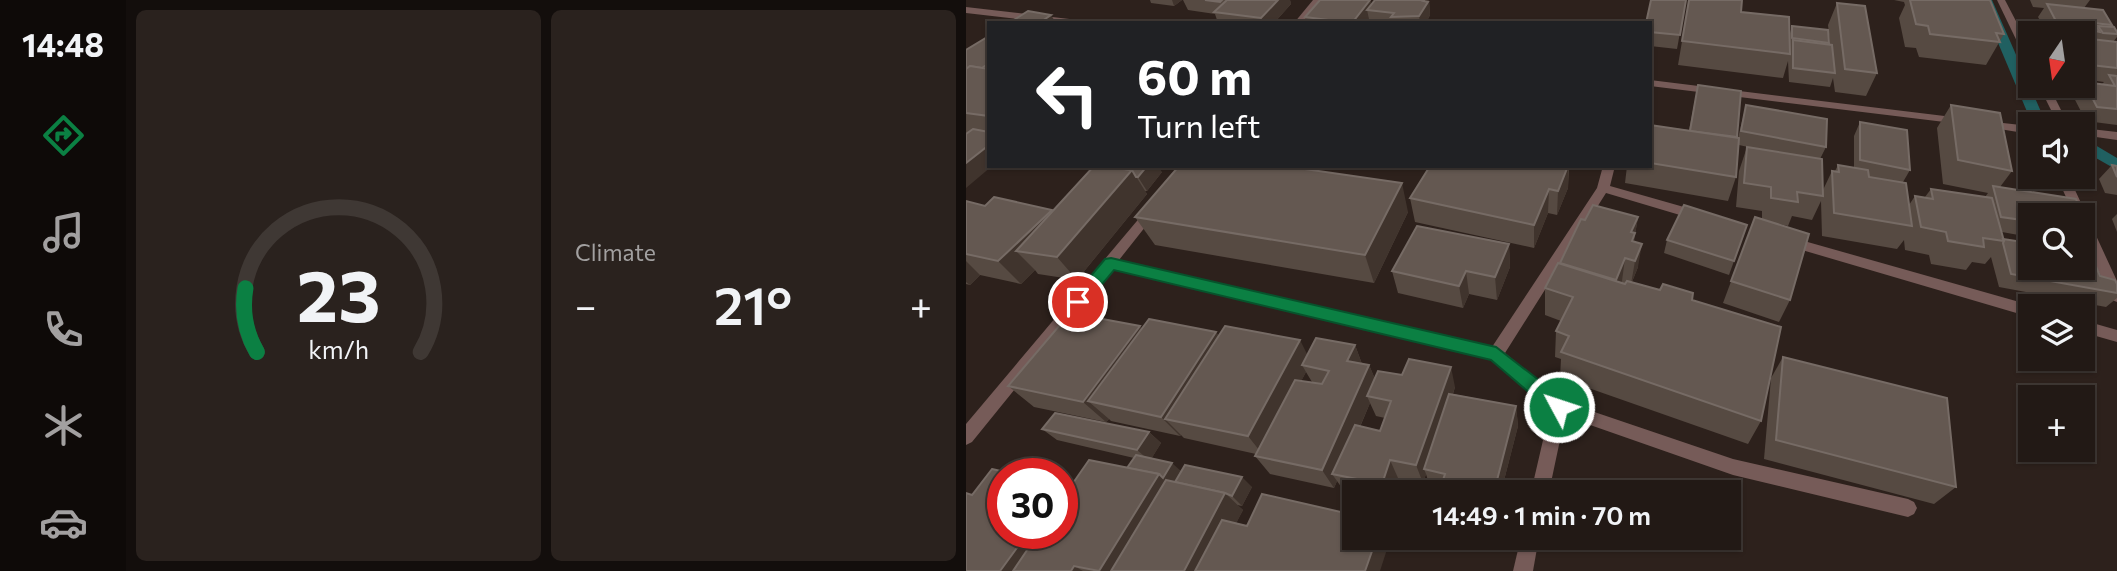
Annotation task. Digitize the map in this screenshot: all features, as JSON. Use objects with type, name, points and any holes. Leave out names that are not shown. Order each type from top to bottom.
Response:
[{"type":"street","points":[[1300,21],[1318,0]]},
{"type":"street","points":[[2001,0],[2018,34]]},
{"type":"street","points":[[966,10],[1030,20]]},
{"type":"street","points":[[1652,83],[2018,129]]},
{"type":"street","points":[[2095,133],[2117,136]]},
{"type":"street","points":[[1496,354],[1604,188],[1609,168]]},
{"type":"street","points":[[1604,188],[1710,219]]},
{"type":"street","points":[[966,437],[1161,199]]},
{"type":"street","points":[[1777,238],[2018,308]]},
{"type":"street","points":[[2095,246],[2117,296]]},
{"type":"street","points":[[1111,263],[1496,354],[1559,407],[1733,467],[1908,508]]},
{"type":"street","points":[[2095,330],[2117,336]]},
{"type":"street","points":[[1544,480],[1559,407]]},
{"type":"street","points":[[1523,571],[1528,550]]},
{"type":"building","points":[[1227,0],[1278,0],[1261,18],[1214,12]]},
{"type":"building","points":[[1320,0],[1370,0],[1354,21],[1305,17]]},
{"type":"building","points":[[1375,0],[1428,2],[1419,16],[1391,17],[1394,13],[1367,10]]},
{"type":"building","points":[[1651,0],[1686,0],[1680,35],[1652,32],[1652,21],[1646,21]]},
{"type":"building","points":[[1689,0],[1742,0],[1741,12],[1789,17],[1790,54],[1682,41]]},
{"type":"building","points":[[1910,0],[1990,0],[2004,34],[1996,33],[2000,42],[1930,34],[1928,26],[1916,24]]},
{"type":"building","points":[[1837,3],[1865,6],[1877,73],[1845,69]]},
{"type":"building","points":[[2047,4],[2103,10],[2112,25],[2095,21],[2056,21]]},
{"type":"building","points":[[1028,11],[1051,15],[1042,21],[1012,21]]},
{"type":"building","points":[[1792,26],[1828,30],[1829,43],[1792,38]]},
{"type":"building","points":[[2098,26],[2114,27],[2117,34],[2103,33]]},
{"type":"building","points":[[987,37],[987,64],[982,68],[970,66],[966,69],[966,50]]},
{"type":"building","points":[[2095,39],[2117,42],[2117,68],[2095,65]]},
{"type":"building","points":[[1793,40],[1832,45],[1835,73],[1793,68]]},
{"type":"building","points":[[970,66],[987,69],[987,116],[966,113],[966,69]]},
{"type":"building","points":[[2109,75],[2117,76],[2117,109],[2097,107],[2092,98],[2095,98],[2095,83],[2115,86]]},
{"type":"building","points":[[1698,85],[1741,91],[1737,137],[1690,131]]},
{"type":"building","points":[[1746,105],[1827,119],[1826,147],[1741,131]]},
{"type":"building","points":[[1951,105],[2000,113],[2012,171],[1958,160]]},
{"type":"building","points":[[1860,122],[1907,130],[1910,170],[1860,160]]},
{"type":"building","points":[[1652,125],[1739,138],[1736,177],[1652,163]]},
{"type":"building","points":[[973,129],[987,132],[987,147],[966,163],[966,134]]},
{"type":"building","points":[[1747,147],[1822,159],[1823,196],[1797,192],[1798,202],[1771,198],[1771,187],[1744,183]]},
{"type":"building","points":[[1838,165],[1868,170],[1869,177],[1906,183],[1912,226],[1834,213],[1832,171],[1839,172]]},
{"type":"building","points":[[1092,168],[1132,170],[1057,257],[1016,251]]},
{"type":"building","points":[[1145,168],[1138,177],[1132,170],[1125,169]]},
{"type":"building","points":[[1177,168],[1298,168],[1402,183],[1365,255],[1135,217]]},
{"type":"building","points":[[1429,168],[1567,168],[1558,191],[1549,189],[1534,225],[1410,198]]},
{"type":"building","points":[[1993,186],[2076,199],[2078,203],[2018,203],[2018,219],[2001,217]]},
{"type":"building","points":[[1931,189],[1992,198],[2004,241],[1983,238],[1984,247],[1948,241],[1946,232],[1921,227],[1915,196],[1933,199]]},
{"type":"building","points":[[994,197],[1052,210],[998,261],[966,254],[966,201],[985,206]]},
{"type":"building","points":[[1593,205],[1638,217],[1631,232],[1635,233],[1632,241],[1642,244],[1635,261],[1625,258],[1616,280],[1560,263],[1581,219],[1585,220]]},
{"type":"building","points":[[1684,205],[1747,225],[1734,261],[1667,240]]},
{"type":"building","points":[[1755,217],[1809,234],[1790,300],[1731,281]]},
{"type":"building","points":[[1417,226],[1509,244],[1495,277],[1466,271],[1459,286],[1392,271]]},
{"type":"building","points":[[2003,239],[2018,241],[2018,275],[2011,274]]},
{"type":"building","points":[[1558,263],[1625,284],[1627,281],[1660,290],[1663,284],[1693,293],[1692,300],[1781,327],[1761,421],[1561,352],[1569,336],[1556,331],[1573,297],[1545,288]]},
{"type":"building","points":[[2095,264],[2100,276],[2115,280],[2117,293],[2044,280],[2095,280]]},
{"type":"building","points":[[1070,313],[1140,326],[1083,402],[1008,386]]},
{"type":"building","points":[[1149,319],[1216,332],[1161,417],[1088,401]]},
{"type":"building","points":[[1225,326],[1300,340],[1248,436],[1165,419]]},
{"type":"building","points":[[1316,338],[1355,345],[1347,361],[1369,365],[1322,470],[1255,456],[1295,380],[1322,384],[1329,371],[1302,365]]},
{"type":"building","points":[[1783,357],[1947,398],[1956,487],[1776,440]]},
{"type":"building","points":[[1409,359],[1451,367],[1416,465],[1390,460],[1383,480],[1362,480],[1332,474],[1355,425],[1380,431],[1391,401],[1367,396],[1378,371],[1402,375]]},
{"type":"building","points":[[1449,394],[1516,406],[1497,480],[1443,480],[1445,474],[1424,469]]},
{"type":"building","points":[[1055,413],[1149,432],[1137,450],[1042,429]]},
{"type":"building","points":[[1136,455],[1172,463],[1163,478],[1159,474],[1127,468]]},
{"type":"building","points":[[1089,460],[1159,474],[1099,571],[1074,566],[1071,571],[1013,571],[1028,549],[1078,549],[1078,476]]},
{"type":"building","points":[[1185,465],[1242,477],[1232,496],[1175,482]]},
{"type":"building","points":[[987,476],[987,549],[1016,549],[1000,571],[966,571],[966,493],[972,495]]},
{"type":"building","points":[[1166,480],[1225,493],[1184,571],[1111,571]]},
{"type":"building","points":[[1262,494],[1342,512],[1342,550],[1372,550],[1365,571],[1195,571],[1222,520],[1247,526]]},
{"type":"waterway","points":[[1986,0],[2034,112]]},
{"type":"waterway","points":[[2095,151],[2117,165]]},
{"type":"route","points":[[1078,302],[1111,263],[1496,354],[1559,407]]}]
